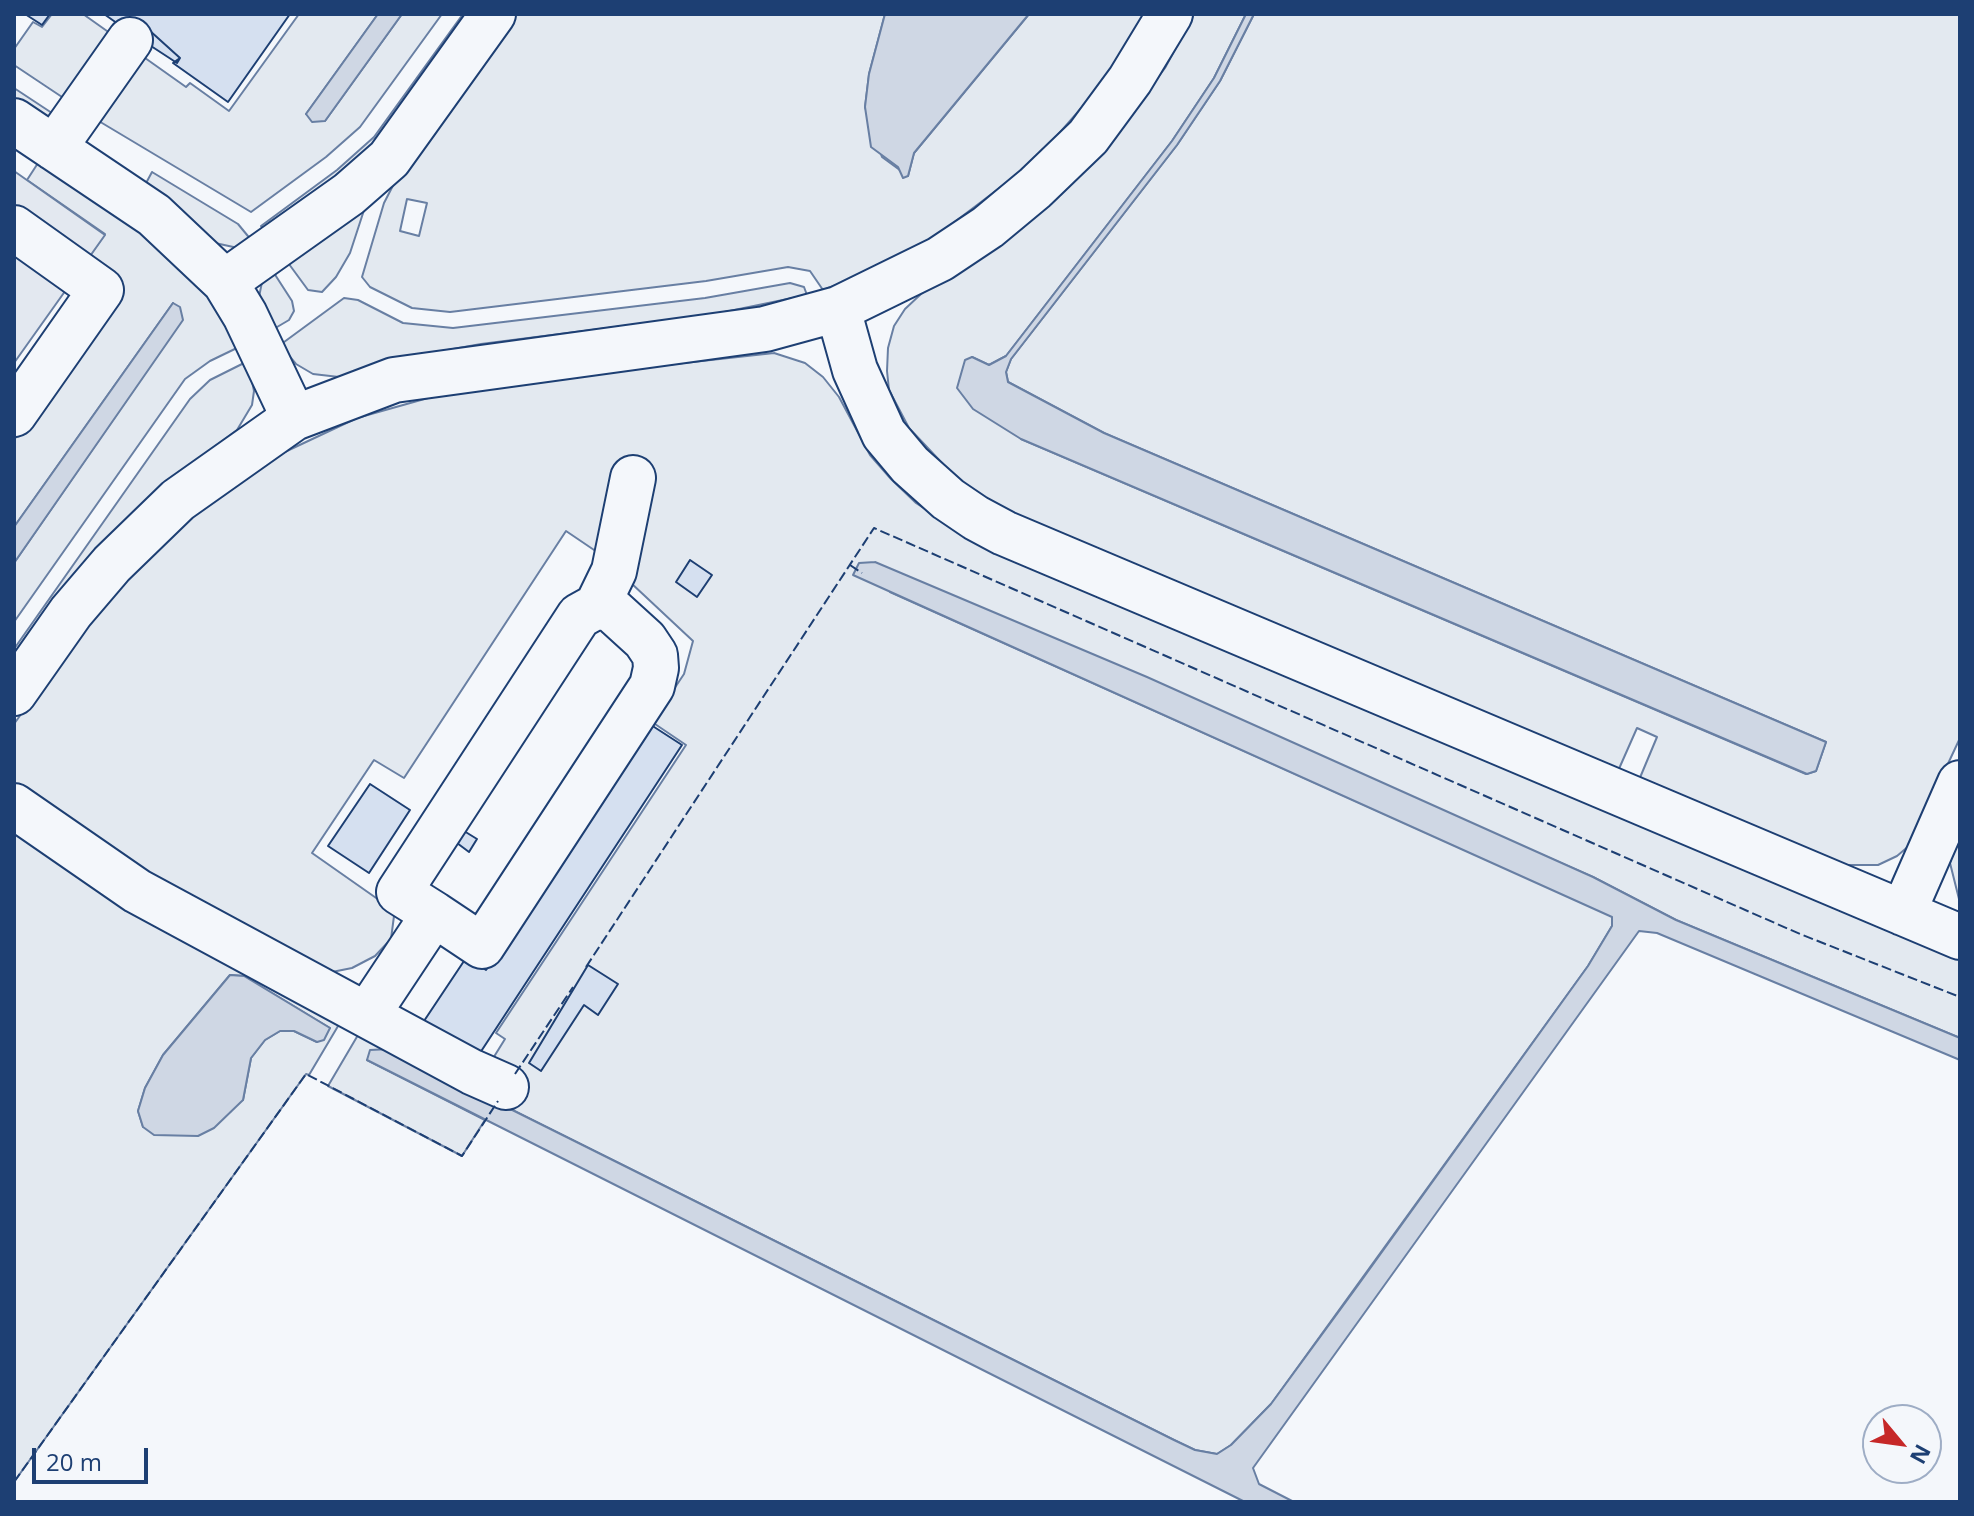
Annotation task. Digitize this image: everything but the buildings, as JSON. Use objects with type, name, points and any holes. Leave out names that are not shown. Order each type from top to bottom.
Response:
[{"type":"street","points":[[225,282],[349,194],[389,159],[493,14]]},
{"type":"street","points":[[14,693],[71,612],[112,564],[178,500],[294,418],[394,380],[765,329],[838,309],[940,259],[988,227],[1035,188],[1088,137],[1130,80],[1170,14]]},
{"type":"street","points":[[54,148],[130,40]]},
{"type":"street","points":[[14,121],[154,215],[225,282],[245,315],[294,418]]},
{"type":"street","points":[[14,228],[101,290],[14,414]]},
{"type":"street","points":[[838,309],[868,404],[884,434],[910,465],[948,499],[976,518],[1004,533],[1960,937]]},
{"type":"street","points":[[597,606],[612,610],[645,640],[655,655],[652,686],[482,946],[399,892],[579,616],[597,606],[614,571],[633,478]]},
{"type":"street","points":[[1903,913],[1960,783]]},
{"type":"street","points":[[14,806],[137,891],[506,1087]]},
{"type":"street","points":[[367,1015],[434,914]]},
{"type":"shaded area","points":[[52,14],[83,14],[114,36],[68,101],[14,65],[14,49],[33,22],[42,27]]},
{"type":"shaded area","points":[[299,14],[378,14],[306,114],[325,121],[402,14],[442,14],[360,127],[326,157],[251,212],[92,117],[138,53],[186,87],[190,83],[229,111]]},
{"type":"shaded area","points":[[378,14],[402,14],[325,121],[312,122],[306,114]]},
{"type":"shaded area","points":[[463,14],[472,14],[377,146],[266,232],[261,226],[337,170],[374,137]]},
{"type":"shaded area","points":[[515,14],[885,14],[869,74],[865,107],[882,157],[908,176],[914,153],[1029,14],[1146,14],[1105,81],[1034,162],[936,236],[823,290],[810,271],[788,267],[706,281],[450,312],[412,308],[370,287],[362,277],[384,203],[401,170],[421,148]],"holes":[[[407,199],[427,203],[419,236],[400,231]]]},
{"type":"shaded area","points":[[885,14],[1029,14],[914,153],[908,176],[903,178],[898,167],[871,147],[865,107],[869,74]]},
{"type":"shaded area","points":[[1194,14],[1246,14],[1214,78],[1172,141],[1006,356],[989,365],[972,357],[1021,439],[1806,774],[1816,771],[1826,742],[1104,433],[1008,382],[1006,372],[1011,359],[1177,145],[1220,81],[1254,14],[1960,14],[1960,738],[1910,845],[1897,856],[1878,865],[1839,865],[1639,780],[1657,737],[1637,728],[1618,771],[1004,510],[958,480],[909,428],[889,390],[887,371],[888,348],[894,326],[905,309],[921,294],[963,267],[1101,153],[1165,68]]},
{"type":"shaded area","points":[[1246,14],[1254,14],[1220,81],[1177,145],[1011,359],[1006,372],[1008,382],[1104,433],[1826,742],[1816,771],[1807,774],[1021,439],[973,409],[957,388],[965,360],[972,357],[989,365],[1006,356],[1172,141],[1214,78]]},
{"type":"shaded area","points":[[14,88],[58,117],[53,124],[14,98]]},
{"type":"shaded area","points":[[40,160],[125,217],[206,291],[241,346],[210,361],[185,379],[14,622],[14,563],[182,320],[173,303],[14,527],[14,440],[113,300],[89,257],[105,234],[27,180]]},
{"type":"shaded area","points":[[14,171],[105,235],[14,363]]},
{"type":"shaded area","points":[[152,172],[238,224],[252,241],[238,248],[215,243],[170,202],[145,185]]},
{"type":"shaded area","points":[[367,201],[350,253],[336,277],[322,292],[308,290],[286,260]]},
{"type":"shaded area","points":[[272,270],[292,301],[294,311],[289,320],[272,330],[259,297],[262,282]]},
{"type":"shaded area","points":[[790,283],[804,287],[807,295],[710,315],[481,344],[414,356],[339,377],[313,374],[296,364],[280,345],[344,298],[358,300],[403,323],[453,328],[705,298]]},
{"type":"shaded area","points":[[173,303],[180,307],[183,320],[14,563],[14,527]]},
{"type":"shaded area","points":[[774,353],[805,363],[823,377],[839,397],[870,455],[891,479],[916,503],[972,540],[1960,959],[1960,1038],[1676,920],[1593,877],[1370,780],[890,592],[1612,916],[1612,926],[1588,966],[1271,1404],[1231,1445],[1217,1454],[1195,1450],[1174,1440],[390,1049],[367,1060],[485,1120],[462,1156],[328,1086],[358,1035],[487,1068],[505,1039],[496,1033],[686,745],[652,722],[684,674],[693,641],[600,554],[566,531],[404,778],[374,760],[312,853],[389,907],[394,916],[391,939],[375,956],[352,968],[332,972],[218,919],[14,791],[14,724],[101,603],[198,509],[272,458],[357,418],[467,387]]},
{"type":"shaded area","points":[[248,361],[254,391],[252,405],[237,430],[157,490],[14,663],[14,649],[190,399],[210,380]]},
{"type":"shaded area","points":[[875,562],[1147,677],[1593,877],[1676,920],[1960,1038],[1960,1060],[1657,933],[1639,931],[1253,1468],[1259,1484],[1294,1502],[1245,1502],[367,1060],[370,1050],[390,1049],[1195,1450],[1217,1454],[1231,1445],[1271,1404],[1356,1288],[1588,966],[1612,926],[1612,917],[853,575],[859,563]]},
{"type":"shaded area","points":[[14,817],[344,1016],[309,1075],[306,1074],[14,1482]],"holes":[[[230,975],[244,976],[330,1028],[317,1042],[294,1031],[280,1031],[265,1040],[251,1058],[243,1100],[143,1127],[138,1111],[145,1088],[163,1055]]]},
{"type":"shaded area","points":[[1960,828],[1960,903],[1950,863]]},
{"type":"shaded area","points":[[230,975],[244,976],[330,1028],[324,1040],[317,1042],[294,1031],[280,1031],[265,1040],[251,1058],[243,1100],[214,1128],[198,1136],[154,1135],[143,1127],[138,1111],[145,1088],[163,1055]]},
{"type":"fence","points":[[586,967],[874,528],[1800,934],[1960,997]]},
{"type":"fence","points":[[850,565],[862,573]]},
{"type":"fence","points":[[515,1074],[573,987]]},
{"type":"fence","points":[[14,1482],[306,1074],[462,1156],[498,1101]]}]
